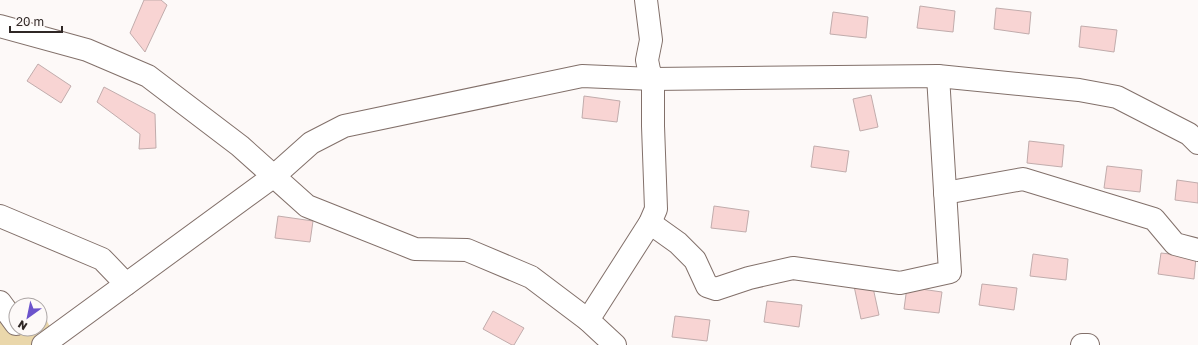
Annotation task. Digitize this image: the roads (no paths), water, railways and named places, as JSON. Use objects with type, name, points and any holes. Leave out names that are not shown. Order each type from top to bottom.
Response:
[{"type":"street","points":[[588,320],[650,223],[656,209],[653,78],[649,70],[647,60],[651,40],[646,0]]},
{"type":"street","points":[[0,26],[87,50],[148,76],[240,146],[307,206],[415,249],[467,250],[531,277],[588,320],[615,345]]},
{"type":"street","points":[[43,345],[274,176],[311,143],[344,126],[582,76],[653,78],[938,76],[1079,90],[1117,97],[1189,134],[1198,143]]},
{"type":"street","points":[[650,223],[678,243],[695,260],[707,286],[716,288],[749,278],[793,268],[900,283],[950,272],[938,76]]},
{"type":"street","points":[[945,193],[1022,179],[1154,219],[1175,244],[1198,250]]},
{"type":"street","points":[[0,216],[102,259],[126,284]]},
{"type":"street","points":[[0,302],[8,313]]},
{"type":"street","points":[[1082,345],[1088,345]]}]
